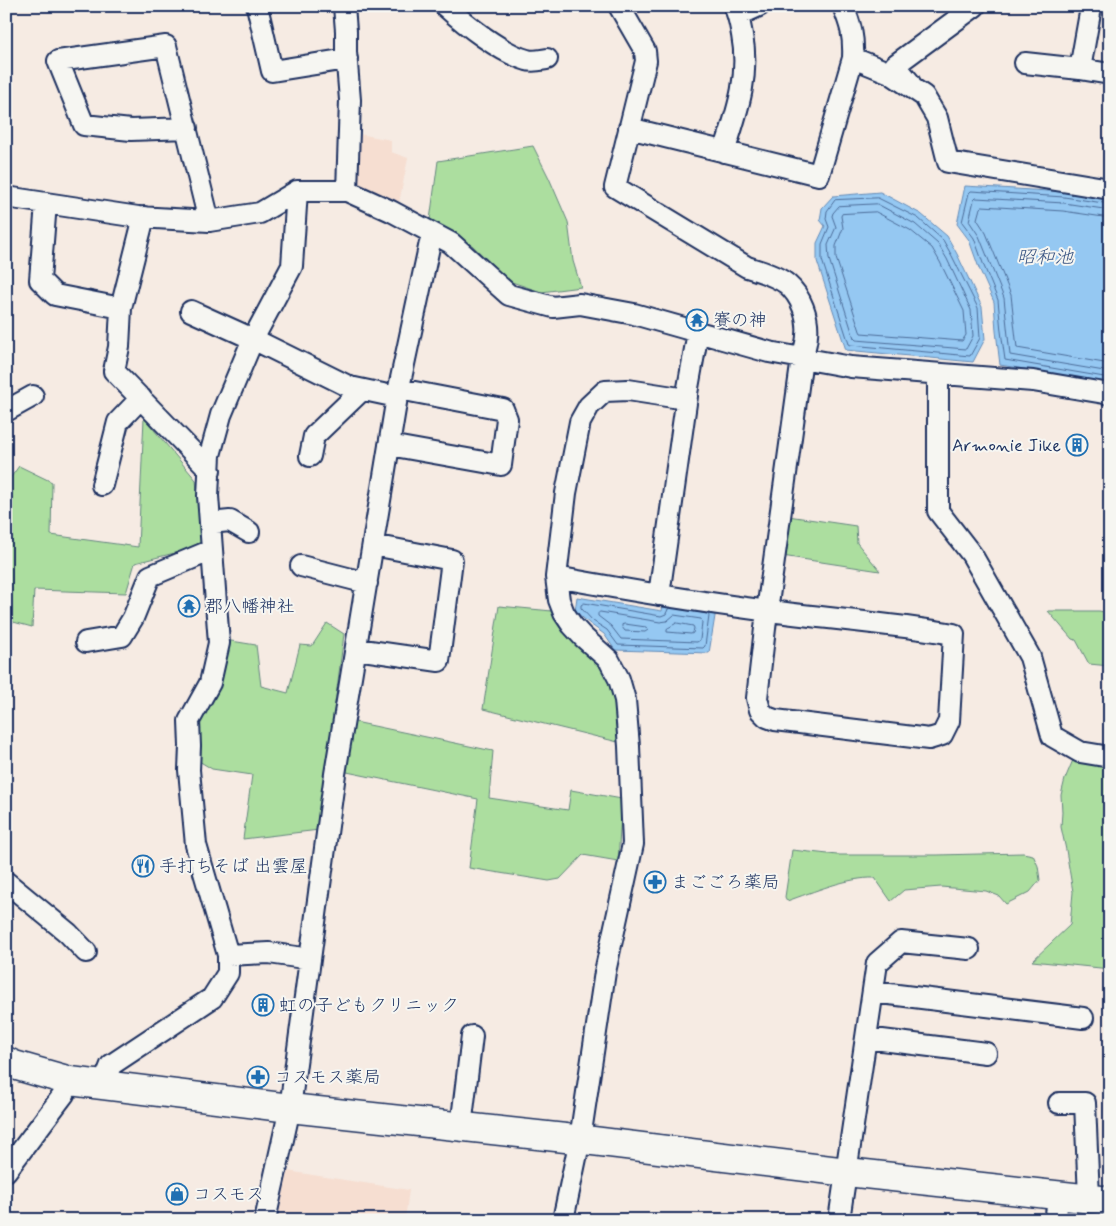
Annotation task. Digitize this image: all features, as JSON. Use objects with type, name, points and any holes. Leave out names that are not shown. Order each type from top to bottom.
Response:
[{"type":"street","points":[[257,6],[272,71],[347,59]]},
{"type":"street","points":[[344,6],[350,100],[347,191]]},
{"type":"street","points":[[445,6],[461,21],[507,53],[529,61],[547,59]]},
{"type":"street","points":[[556,578],[659,596],[767,611],[954,634],[948,721],[942,735],[929,739],[775,720],[767,717],[760,710],[757,698],[767,611],[802,358],[807,335],[806,316],[799,298],[787,284],[766,273],[747,267],[615,187],[646,61],[645,51],[619,6]]},
{"type":"street","points":[[724,152],[743,86],[746,52],[736,11],[759,6]]},
{"type":"street","points":[[629,128],[819,175],[853,58],[851,25],[843,6]]},
{"type":"street","points":[[916,90],[895,65],[975,6]]},
{"type":"street","points":[[1080,70],[1090,12]]},
{"type":"street","points":[[186,128],[131,130],[84,125],[58,61],[166,46],[209,221]]},
{"type":"street","points":[[853,58],[890,73],[924,96],[937,118],[948,162],[1110,188]]},
{"type":"street","points":[[1025,63],[1110,74]]},
{"type":"street","points":[[104,1085],[111,1065],[212,998],[228,973],[228,955],[196,845],[188,770],[190,746],[189,721],[210,682],[219,643],[208,496],[210,455],[221,415],[253,339],[292,266],[297,191]]},
{"type":"street","points":[[6,197],[144,217],[209,221],[260,212],[297,191],[347,191],[391,211],[451,243],[509,296],[553,307],[580,304],[634,314],[769,352],[851,367],[1033,381],[1110,394]]},
{"type":"street","points":[[46,203],[40,280],[55,295],[121,308]]},
{"type":"street","points":[[144,217],[121,308],[119,347],[114,371],[210,470]]},
{"type":"street","points":[[266,1220],[290,1108],[336,774],[389,445],[398,393],[432,233]]},
{"type":"street","points":[[191,311],[350,387],[503,409],[507,420],[501,465],[389,445]]},
{"type":"street","points":[[659,596],[687,396],[698,332]]},
{"type":"street","points":[[938,375],[938,511],[972,555],[1030,657],[1052,736],[1080,752],[1110,757]]},
{"type":"street","points":[[310,456],[314,436],[362,390]]},
{"type":"street","points":[[562,1220],[580,1139],[605,972],[632,844],[629,746],[625,700],[619,679],[609,660],[583,637],[564,613],[559,600],[556,578],[568,484],[580,422],[589,406],[605,392],[628,390],[686,399],[687,396]]},
{"type":"street","points":[[6,411],[33,396]]},
{"type":"street","points":[[102,485],[118,422],[141,398]]},
{"type":"street","points":[[210,523],[230,520],[249,532]]},
{"type":"street","points":[[356,650],[439,662],[452,560],[373,545]]},
{"type":"street","points":[[86,642],[122,636],[133,618],[150,576],[212,550]]},
{"type":"street","points":[[301,566],[367,583]]},
{"type":"street","points":[[6,882],[68,933],[86,952]]},
{"type":"street","points":[[839,1220],[877,963],[901,942],[969,949]]},
{"type":"street","points":[[228,955],[269,953],[310,959]]},
{"type":"street","points":[[873,992],[1083,1018]]},
{"type":"street","points":[[462,1126],[472,1036]]},
{"type":"street","points":[[866,1038],[986,1052]]},
{"type":"street","points":[[6,1061],[70,1081],[290,1108],[580,1139],[847,1172],[1057,1207],[1099,1200],[1085,1102],[1059,1103]]},
{"type":"street","points":[[6,1171],[64,1094],[70,1081]]},
{"type":"shaded area","points":[[359,134],[391,140],[391,152],[408,158],[398,208],[351,188]]},
{"type":"shaded area","points":[[287,1171],[409,1190],[405,1220],[277,1220]]},
{"type":"green space","points":[[533,146],[568,222],[573,261],[581,287],[541,292],[509,281],[472,245],[430,220],[438,161]]},
{"type":"green space","points":[[144,418],[196,480],[202,546],[135,563],[126,593],[34,590],[32,627],[6,620],[6,484],[19,466],[52,482],[51,535],[138,547]]},
{"type":"green space","points":[[788,516],[856,526],[857,543],[880,571],[782,556]]},
{"type":"green space","points":[[499,606],[552,611],[559,623],[603,664],[613,686],[619,708],[618,742],[483,709]]},
{"type":"green space","points":[[1048,611],[1099,611],[1110,613],[1110,666],[1089,664],[1076,640],[1072,639]]},
{"type":"green space","points":[[327,623],[344,634],[319,830],[243,839],[252,775],[212,769],[194,758],[195,722],[225,640],[256,645],[261,686],[288,693],[300,645],[312,646]]},
{"type":"green space","points":[[350,721],[493,751],[489,798],[568,810],[571,790],[622,799],[618,861],[583,855],[560,879],[549,881],[469,868],[478,799],[342,771]]},
{"type":"green space","points":[[1073,760],[1110,764],[1110,969],[1032,961],[1070,925],[1073,892],[1061,827],[1061,795]]},
{"type":"green space","points":[[792,850],[837,855],[1023,853],[1033,855],[1038,866],[1040,880],[1030,892],[1006,904],[999,896],[986,891],[941,887],[904,890],[891,901],[875,878],[842,882],[787,901],[785,897]]},
{"type":"water","name":"昭和池","points":[[965,186],[1065,192],[1110,199],[1110,383],[1000,365],[994,302],[969,240],[957,224]]},
{"type":"water","name":"昭和池","points":[[880,192],[921,214],[947,236],[957,254],[982,307],[985,339],[973,362],[846,350],[817,261],[817,243],[825,226],[820,220],[822,208],[833,196]]},
{"type":"water","points":[[577,597],[662,611],[663,602],[716,610],[709,653],[615,650],[604,634],[575,611]]},
{"type":"place","name":"賽の神","points":[[697,320]]},
{"type":"place","name":"Armonie Jike","points":[[1077,445]]},
{"type":"place","name":"郡八幡神社","points":[[189,606]]},
{"type":"place","name":"手打ちそば 出雲屋","points":[[143,866]]},
{"type":"place","name":"まごごろ薬局","points":[[655,882]]},
{"type":"place","name":"虹の子どもクリニック","points":[[263,1005]]},
{"type":"place","name":"コスモス薬局","points":[[258,1077]]},
{"type":"place","name":"コスモス","points":[[177,1194]]}]
